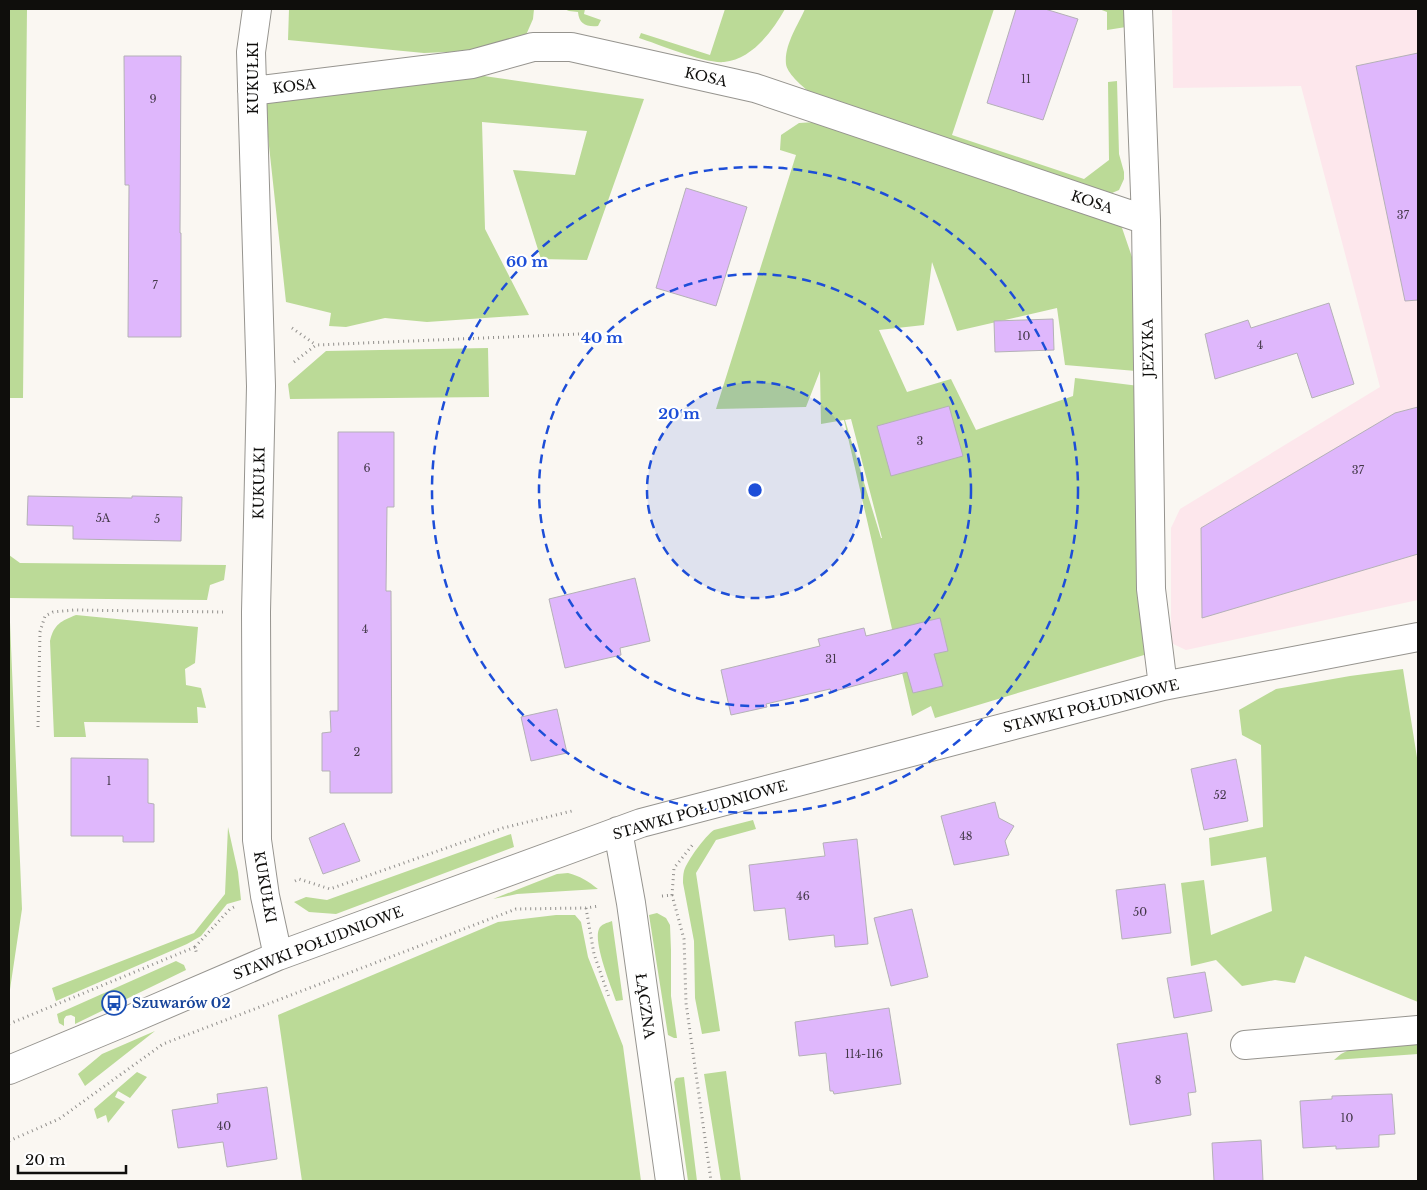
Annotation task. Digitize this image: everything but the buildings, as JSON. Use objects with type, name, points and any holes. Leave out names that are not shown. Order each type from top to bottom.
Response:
[{"type":"street","name":"KUKUŁKI","points":[[257,9],[251,52],[261,386],[256,612],[257,840],[265,896],[278,956]]},
{"type":"street","name":"JEŻYKA","points":[[1138,9],[1146,220],[1151,589],[1163,686]]},
{"type":"street","name":"KOSA","points":[[252,91],[472,64],[533,47],[571,47],[755,88],[1146,220]]},
{"type":"street","name":"STAWKI POŁUDNIOWE","points":[[9,1070],[278,956],[641,823],[1163,686],[1418,637]]},
{"type":"street","name":"ŁĄCZNA","points":[[618,831],[631,902],[670,1181]]},
{"type":"street","points":[[1245,1045],[1418,1030]]},
{"type":"path","points":[[261,386],[316,345],[580,334]]},
{"type":"path","points":[[38,727],[40,632],[45,616],[53,612],[74,610],[256,612]]},
{"type":"path","points":[[698,839],[674,868],[672,894],[684,938],[686,1003],[711,1181]]},
{"type":"path","points":[[9,1141],[59,1119],[163,1044],[516,909],[586,908],[672,894]]},
{"type":"path","points":[[586,908],[594,954]]},
{"type":"shaded area","points":[[1172,9],[1418,9],[1418,600],[1186,650],[1171,643],[1171,528],[1180,509],[1380,387],[1301,86],[1173,88]]},
{"type":"green space","points":[[9,9],[27,9],[23,398],[9,398]]},
{"type":"green space","points":[[289,9],[534,9],[533,19],[526,35],[496,50],[424,53],[288,40]]},
{"type":"green space","points":[[564,9],[585,9],[584,14],[601,20],[598,26],[590,26],[582,22],[578,12]]},
{"type":"green space","points":[[725,9],[785,9],[774,27],[752,50],[744,56],[724,62],[694,57],[639,38],[641,33],[710,55]]},
{"type":"green space","points":[[805,9],[994,9],[952,135],[1084,179],[1109,160],[1108,82],[1117,81],[1119,154],[1124,172],[1124,179],[1119,190],[1112,193],[1034,174],[829,101],[810,92],[792,75],[786,64],[789,42]]},
{"type":"green space","points":[[1099,9],[1126,9],[1126,27],[1107,30],[1107,12]]},
{"type":"green space","points":[[470,74],[644,99],[587,260],[541,259],[513,170],[575,175],[587,131],[482,122],[485,229],[529,315],[427,322],[385,318],[346,327],[329,326],[331,313],[286,302],[264,100],[429,84]]},
{"type":"green space","points":[[832,121],[1120,222],[1133,260],[1136,371],[1065,365],[1057,308],[957,331],[932,262],[924,325],[879,330],[907,392],[951,379],[976,430],[1073,396],[1075,378],[1139,386],[1144,655],[935,718],[931,706],[912,716],[844,420],[821,424],[820,371],[806,407],[716,409],[796,155],[780,150],[781,135],[799,123]],"holes":[[[851,419],[881,538],[845,420]]]},
{"type":"green space","points":[[488,348],[489,397],[290,399],[288,384],[326,351]]},
{"type":"green space","points":[[9,555],[20,563],[226,565],[224,580],[210,585],[207,600],[9,598]]},
{"type":"green space","points":[[9,598],[22,909],[9,996]]},
{"type":"green space","points":[[76,615],[198,627],[195,663],[185,669],[186,685],[201,688],[206,708],[197,707],[198,723],[84,722],[86,737],[54,737],[50,641],[59,624]]},
{"type":"green space","points":[[1403,669],[1418,764],[1418,1002],[1305,956],[1295,983],[1275,980],[1242,986],[1216,960],[1191,966],[1181,883],[1204,880],[1211,935],[1272,911],[1266,857],[1211,866],[1209,838],[1263,827],[1261,745],[1242,735],[1239,710],[1276,689]]},
{"type":"green space","points":[[753,820],[756,829],[716,840],[696,873],[720,1031],[702,1034],[695,998],[694,941],[683,883],[684,871],[697,849],[714,830]]},
{"type":"green space","points":[[228,827],[238,872],[241,900],[227,904],[201,936],[187,944],[56,1001],[52,988],[194,933],[225,894]]},
{"type":"green space","points":[[511,834],[514,847],[336,914],[309,912],[294,902],[306,897],[327,900]]},
{"type":"green space","points":[[568,873],[584,879],[598,889],[517,894],[493,899],[557,874]]},
{"type":"green space","points":[[657,913],[666,918],[670,925],[671,996],[677,1038],[668,1035],[649,915]]},
{"type":"green space","points":[[556,915],[575,915],[581,922],[588,957],[623,1046],[641,1181],[302,1181],[278,1015],[498,922]]},
{"type":"green space","points":[[612,921],[623,1000],[616,1001],[598,944],[599,929],[604,924]]},
{"type":"green space","points":[[176,961],[184,965],[186,970],[75,1024],[75,1017],[71,1015],[66,1016],[64,1019],[64,1026],[59,1023],[57,1014]]},
{"type":"green space","points":[[155,1031],[85,1086],[78,1074],[102,1054]]},
{"type":"green space","points":[[1418,1042],[1418,1054],[1334,1060],[1355,1047]]},
{"type":"green space","points":[[726,1071],[741,1181],[721,1181],[704,1074]]},
{"type":"green space","points":[[137,1072],[147,1077],[130,1098],[118,1091],[115,1097],[125,1102],[108,1123],[106,1115],[97,1119],[94,1109]]},
{"type":"green space","points":[[684,1077],[697,1181],[688,1181],[674,1082],[676,1078]]},
{"type":"place","name":"Szuwarów 02","points":[[114,1003]]}]
